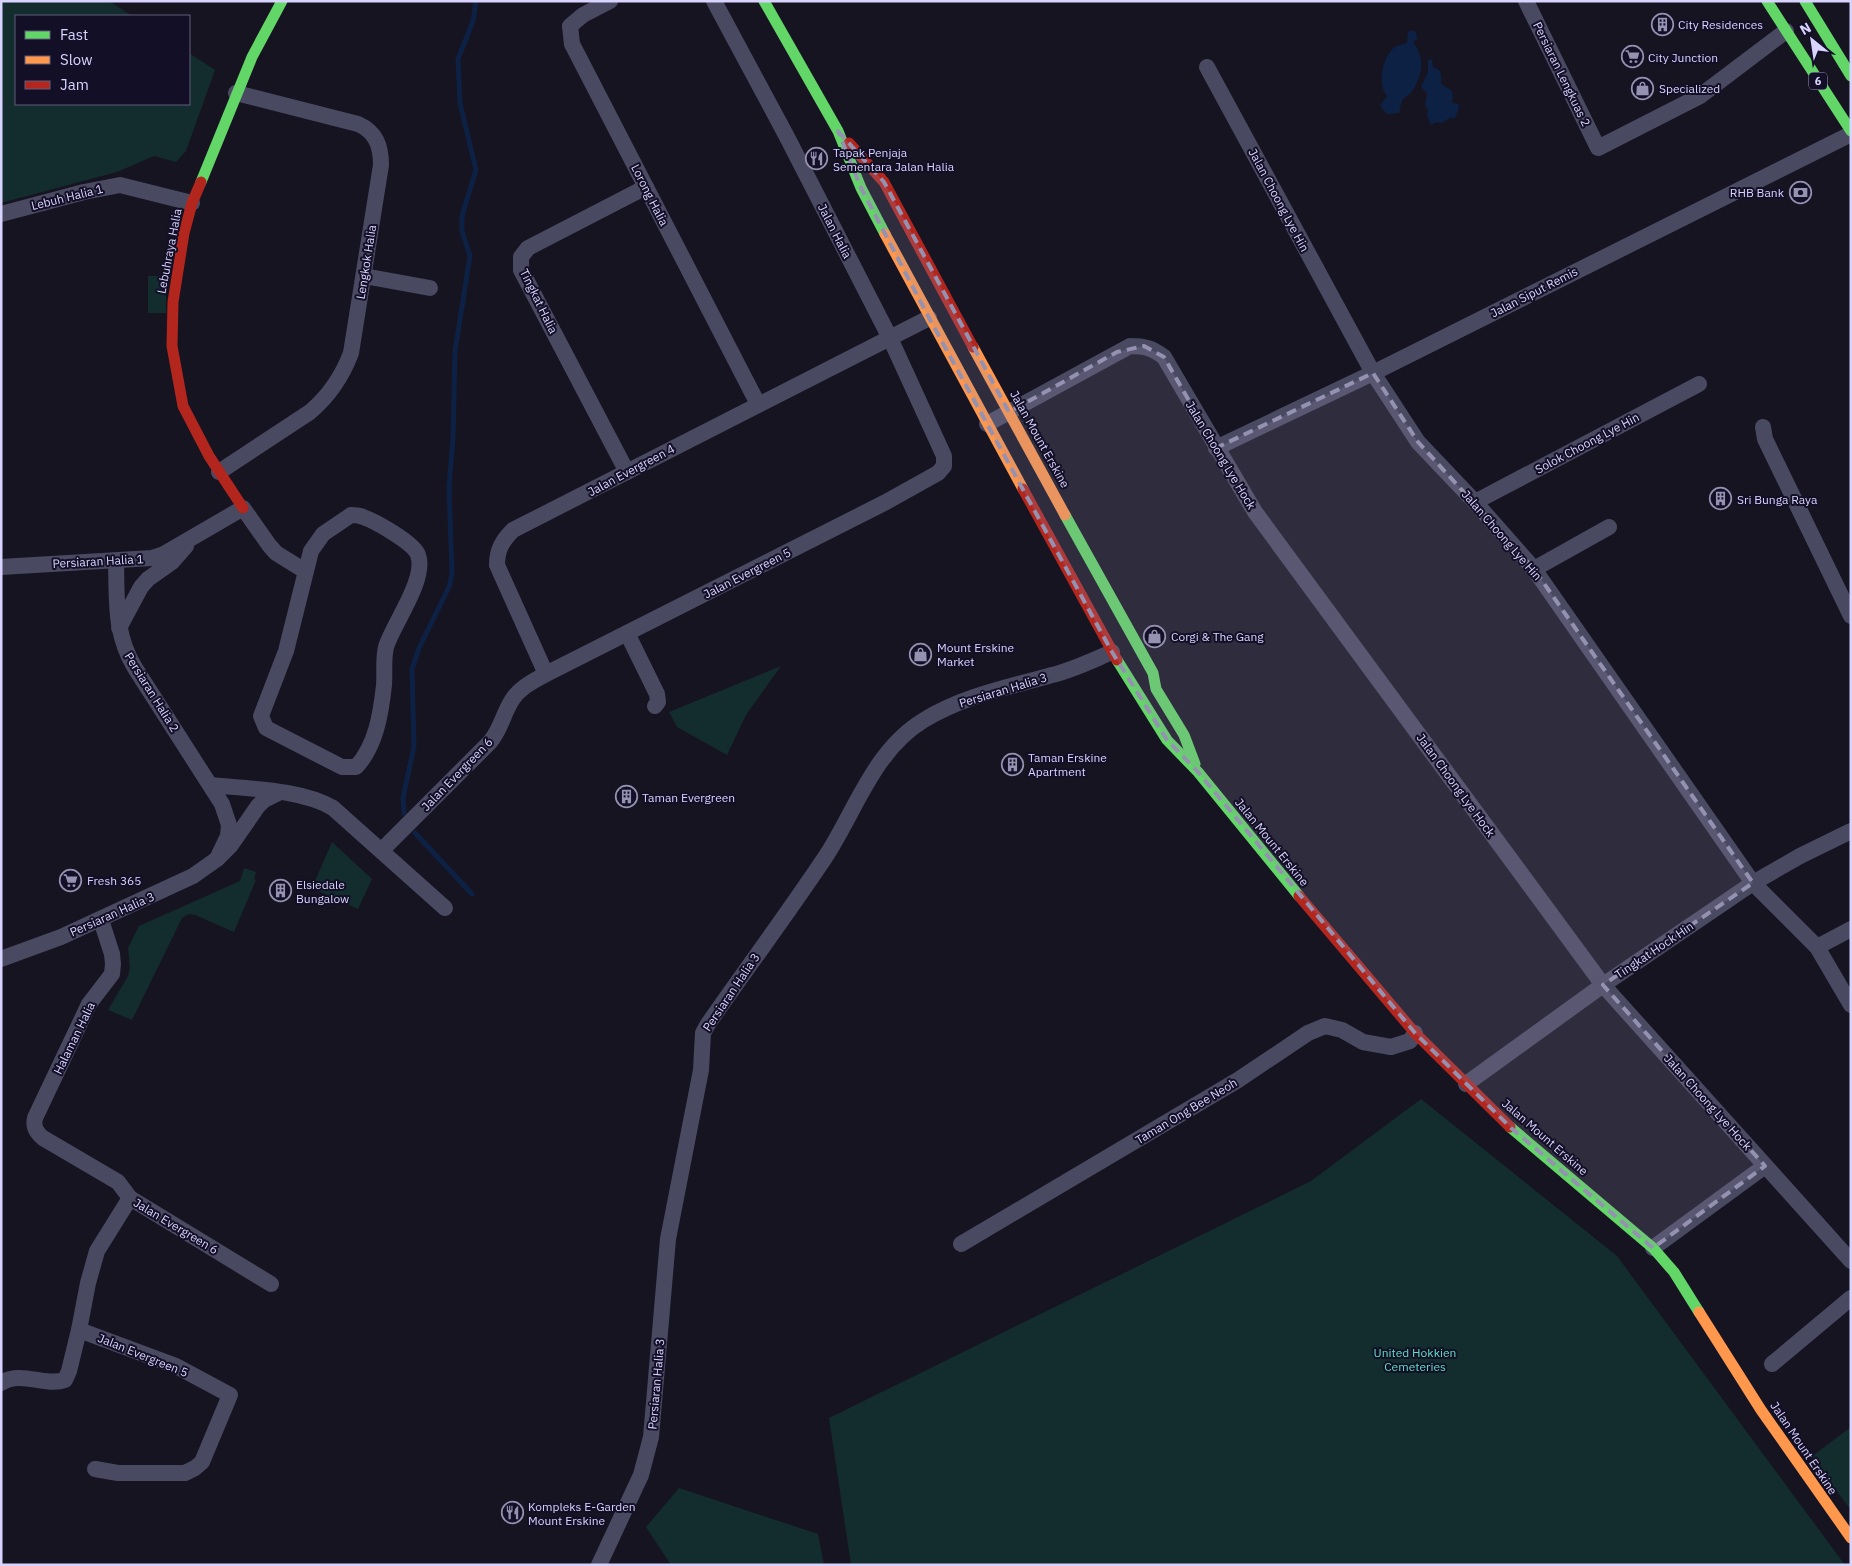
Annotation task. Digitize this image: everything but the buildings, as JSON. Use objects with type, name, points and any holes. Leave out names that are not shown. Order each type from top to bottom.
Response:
[{"type":"main road","name":"Lebuhraya Halia","points":[[243,508],[193,428],[183,406],[172,346],[172,322],[175,284],[184,233],[192,203],[252,57],[282,1]]},
{"type":"main road","name":"Jalan Mount Erskine","points":[[764,1],[838,131],[861,188],[929,318],[1112,652],[1167,740],[1198,772],[1333,938],[1415,1033],[1512,1128],[1652,1248],[1674,1272],[1761,1410],[1851,1538]]},
{"type":"main road","name":"6","points":[[1767,1],[1851,133]]},
{"type":"main road","name":"6","points":[[1805,1],[1851,76]]},
{"type":"main road","name":"Jalan Mount Erskine","points":[[838,131],[884,182],[984,368],[1153,673],[1156,689],[1184,735],[1198,772]]},
{"type":"main road","points":[[905,223],[912,256],[936,301],[934,313],[929,318]]},
{"type":"main road","points":[[929,318],[939,318],[946,322],[969,361],[984,368]]},
{"type":"main road","points":[[1070,521],[1074,552],[1114,628],[1117,644],[1112,652]]},
{"type":"main road","points":[[1112,652],[1122,650],[1128,652],[1144,678],[1156,689]]},
{"type":"street","name":"Lorong Halia","points":[[610,1],[583,15],[570,26],[572,44],[758,404]]},
{"type":"street","name":"Jalan Halia","points":[[714,1],[890,338],[944,456],[944,466]]},
{"type":"street","name":"Persiaran Lengkuas 2","points":[[1526,1],[1598,148],[1700,96],[1786,31]]},
{"type":"street","name":"Jalan Choong Lye Hin","points":[[1207,67],[1373,373],[1418,442],[1475,502],[1534,569],[1753,883],[1817,948],[1851,1005]]},
{"type":"street","name":"Lengkok Halia","points":[[219,472],[310,412],[334,389],[344,372],[351,353],[381,165],[381,153],[375,135],[358,124],[236,93]]},
{"type":"street","name":"Jalan Siput Remis","points":[[1216,448],[1373,373],[1851,133]]},
{"type":"street","name":"Lebuh Halia 1","points":[[1,214],[84,192],[120,185],[192,203]]},
{"type":"street","name":"Tingkat Halia","points":[[627,472],[521,270],[521,257],[528,248],[646,187]]},
{"type":"street","points":[[364,276],[430,288]]},
{"type":"street","name":"Jalan Evergreen 4","points":[[546,674],[497,565],[499,548],[505,537],[513,530],[929,318]]},
{"type":"street","name":"Jalan Choong Lye Hock","points":[[987,424],[1130,346],[1144,346],[1154,349],[1164,357],[1255,512],[1603,984],[1851,1261]]},
{"type":"street","name":"Solok Choong Lye Hin","points":[[1475,502],[1700,384]]},
{"type":"street","points":[[1763,427],[1765,439],[1851,616]]},
{"type":"street","name":"Jalan Evergreen 5","points":[[546,674],[886,502],[938,473],[944,466]]},
{"type":"street","points":[[243,508],[272,549],[305,571]]},
{"type":"street","name":"Persiaran Halia 1","points":[[1,567],[152,558],[164,554],[243,508]]},
{"type":"street","points":[[351,515],[362,516],[390,531],[418,554],[420,566],[412,593],[386,648],[384,685],[374,735],[364,759],[356,767],[342,767],[283,738],[266,728],[262,722],[261,716],[286,651],[305,571],[310,551],[323,534],[351,515]]},
{"type":"street","points":[[1534,569],[1608,527]]},
{"type":"street","points":[[119,629],[141,586],[172,562],[196,535]]},
{"type":"street","name":"Persiaran Halia 2","points":[[116,560],[119,629],[124,648],[222,804],[229,825],[228,836],[218,859]]},
{"type":"street","points":[[626,634],[657,694],[658,702],[656,706]]},
{"type":"street","name":"Persiaran Halia 3","points":[[599,1565],[641,1476],[651,1437],[668,1239],[701,1070],[703,1033],[708,1024],[826,855],[877,766],[904,734],[924,720],[952,705],[1021,683],[1054,675],[1112,652]]},
{"type":"street","name":"Jalan Evergreen 6","points":[[382,850],[493,738],[500,728],[511,701],[516,694],[522,688],[546,674]]},
{"type":"street","points":[[211,785],[305,796],[324,803],[333,808],[382,850],[445,908]]},
{"type":"street","points":[[218,859],[231,845],[258,806],[264,800],[278,793]]},
{"type":"street","name":"Tingkat Hock Hin","points":[[1466,1084],[1603,984],[1753,883],[1800,856],[1851,831]]},
{"type":"street","name":"Persiaran Halia 3","points":[[1,959],[101,920],[193,876],[218,859]]},
{"type":"street","name":"Halaman Halia","points":[[35,1130],[35,1118],[89,1004],[112,974],[112,954],[101,920]]},
{"type":"street","points":[[1817,948],[1851,928]]},
{"type":"street","name":"Taman Ong Bee Neoh","points":[[961,1244],[1238,1080],[1308,1034],[1325,1026],[1342,1030],[1363,1042],[1391,1047],[1410,1041],[1415,1033]]},
{"type":"street","name":"Jalan Evergreen 6","points":[[35,1130],[43,1138],[118,1182],[130,1198],[271,1284]]},
{"type":"street","points":[[1652,1248],[1765,1166]]},
{"type":"street","points":[[1,1383],[16,1378],[55,1382],[65,1380],[69,1372],[80,1330],[88,1284],[97,1250],[130,1198]]},
{"type":"street","points":[[1772,1364],[1851,1298]]},
{"type":"street","name":"Jalan Evergreen 5","points":[[80,1330],[176,1366],[230,1396],[202,1462],[195,1468],[185,1473],[169,1474],[118,1473],[95,1469]]},
{"type":"highlighted area","points":[[838,131],[884,182],[1009,412],[1117,352],[1144,346],[1164,357],[1216,448],[1373,373],[1418,442],[1534,569],[1753,883],[1603,985],[1765,1166],[1653,1248],[1511,1128],[1415,1033],[1198,772],[1167,740],[1112,652],[929,318],[861,188]]},
{"type":"green space","points":[[1,1],[109,1],[130,15],[15,15],[15,105],[190,105],[190,54],[215,70],[186,151],[176,162],[154,156],[117,172],[1,203]]},
{"type":"green space","points":[[148,276],[166,276],[166,313],[148,313]]},
{"type":"green space","points":[[781,666],[746,715],[727,755],[677,727],[669,712]]},
{"type":"green space","points":[[332,842],[372,879],[358,909],[312,888]]},
{"type":"green space","points":[[244,868],[256,872],[254,879],[256,880],[234,932],[195,915],[189,914],[182,918],[132,1020],[108,1010],[128,976],[130,968],[128,948],[139,926],[240,881]]},
{"type":"green space","name":"United Hokkien Cemeteries","points":[[1421,1099],[1617,1256],[1845,1565],[851,1565],[829,1418],[1311,1181]]},
{"type":"green space","points":[[1851,1427],[1851,1510],[1811,1457]]},
{"type":"green space","points":[[679,1488],[818,1534],[824,1565],[671,1565],[646,1527]]},
{"type":"water","points":[[1412,30],[1416,32],[1417,40],[1413,41],[1420,55],[1420,75],[1411,93],[1403,100],[1399,113],[1387,114],[1380,106],[1387,96],[1382,85],[1384,64],[1395,47],[1407,43],[1408,32]]},
{"type":"water","points":[[1432,59],[1433,67],[1441,73],[1441,84],[1451,90],[1453,95],[1452,103],[1459,104],[1454,119],[1451,117],[1442,123],[1436,122],[1431,125],[1427,116],[1428,109],[1425,106],[1427,93],[1421,87],[1428,72],[1428,60]]},
{"type":"waterway","points":[[404,813],[403,798],[414,746],[412,669],[419,648],[449,587],[452,573],[449,487],[453,438],[455,351],[470,256],[462,231],[462,216],[476,170],[460,103],[458,59],[473,21],[476,1]]},
{"type":"waterway","points":[[415,833],[472,894]]},
{"type":"traffic: fast","points":[[201,182],[252,57],[282,1]]},
{"type":"traffic: fast","points":[[764,1],[838,131],[861,188],[885,234]]},
{"type":"traffic: fast","points":[[1767,1],[1851,131]]},
{"type":"traffic: fast","points":[[1805,1],[1851,76]]},
{"type":"traffic: fast","points":[[1065,515],[1153,673],[1156,689],[1184,735],[1195,764]]},
{"type":"traffic: fast","points":[[1117,660],[1167,740],[1198,772],[1299,896]]},
{"type":"traffic: fast","points":[[1510,1127],[1653,1248],[1674,1272],[1699,1312]]},
{"type":"traffic: slow","points":[[885,234],[1023,489]]},
{"type":"traffic: slow","points":[[973,347],[1065,515]]},
{"type":"traffic: slow","points":[[1699,1312],[1761,1410],[1851,1538]]},
{"type":"traffic: jam","points":[[849,143],[884,182],[973,347]]},
{"type":"traffic: jam","points":[[201,182],[192,203],[184,233],[173,302],[172,346],[183,406],[209,456],[243,508]]},
{"type":"traffic: jam","points":[[1023,489],[1117,660]]},
{"type":"traffic: jam","points":[[1299,896],[1415,1033],[1510,1127]]},
{"type":"place","name":"City Residences","points":[[1662,24]]},
{"type":"place","name":"City Junction","points":[[1632,57]]},
{"type":"place","name":"Specialized","points":[[1643,88]]},
{"type":"place","name":"Tapak Penjaja Sementara Jalan Halia","points":[[817,159]]},
{"type":"place","name":"RHB Bank","points":[[1800,192]]},
{"type":"place","name":"Sri Bunga Raya","points":[[1721,499]]},
{"type":"place","name":"Corgi & The Gang","points":[[1155,636]]},
{"type":"place","name":"Mount Erskine Market","points":[[921,654]]},
{"type":"place","name":"Taman Erskine Apartment","points":[[1012,764]]},
{"type":"place","name":"Taman Evergreen","points":[[626,797]]},
{"type":"place","name":"Fresh 365","points":[[71,880]]},
{"type":"place","name":"Elsiedale Bungalow","points":[[280,891]]},
{"type":"place","name":"Kompleks E-Garden Mount Erskine","points":[[512,1513]]}]
